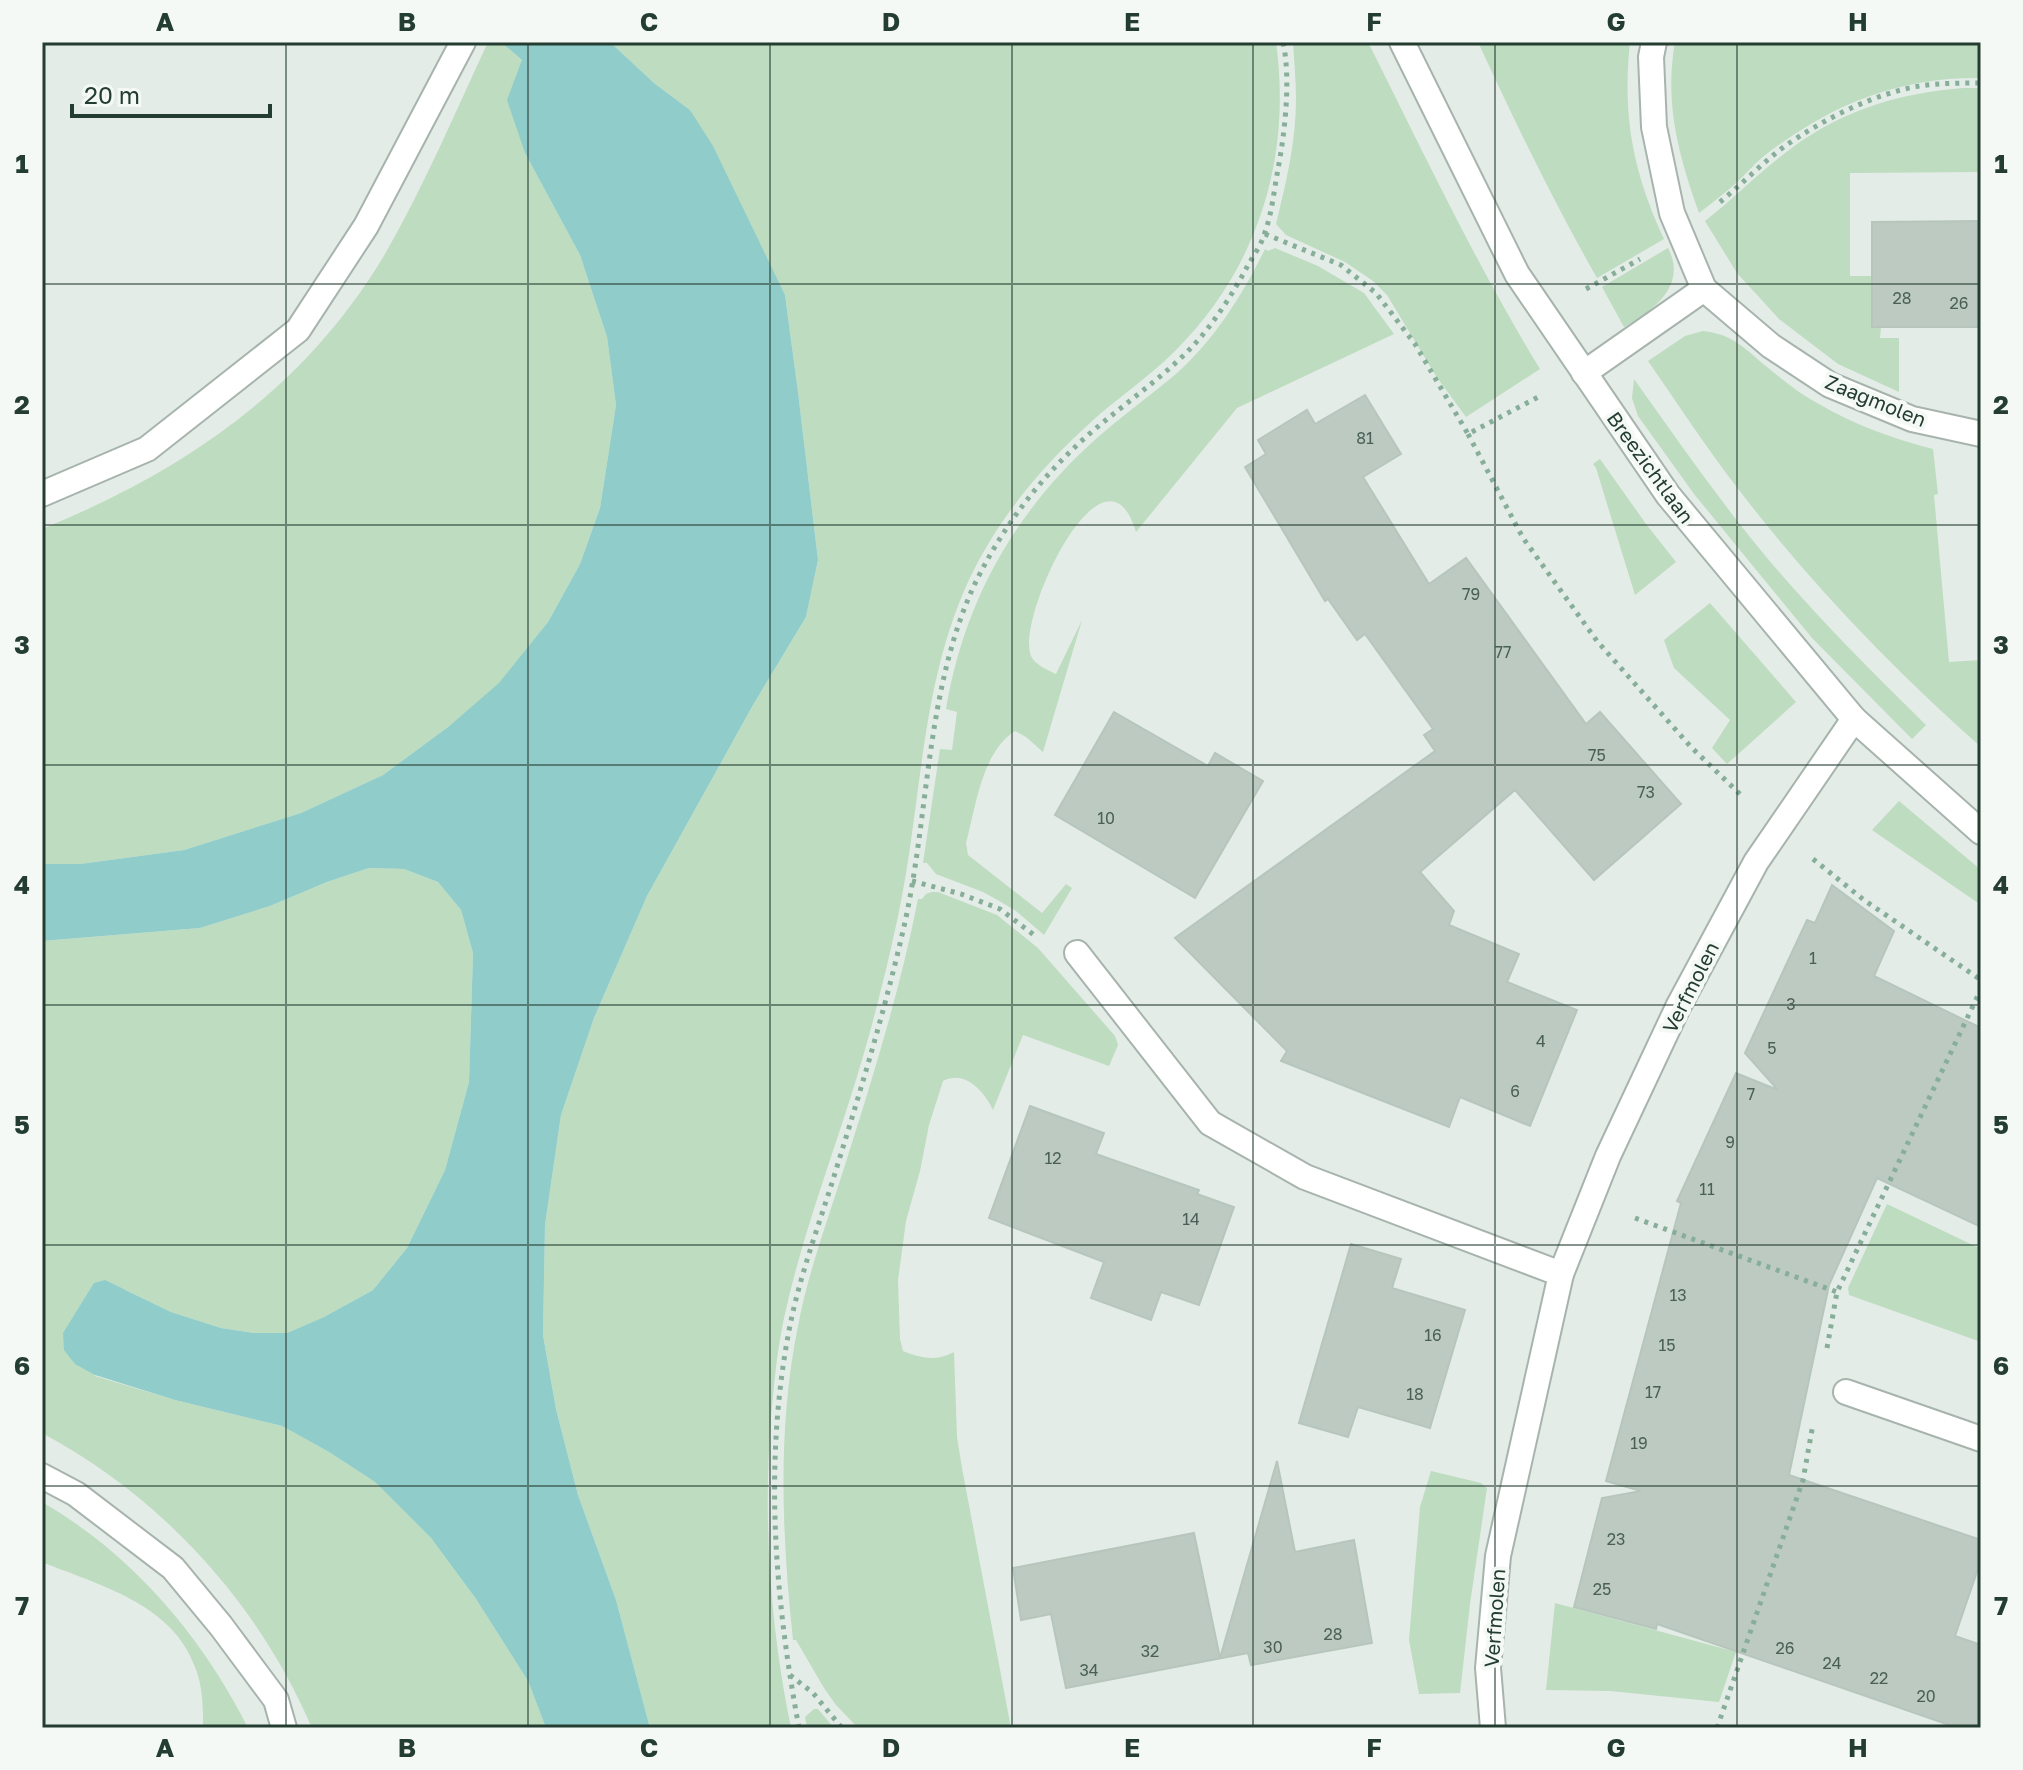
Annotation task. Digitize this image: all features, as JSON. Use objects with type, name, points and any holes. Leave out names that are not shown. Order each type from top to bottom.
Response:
[{"type":"street","points":[[42,494],[147,449],[298,330],[366,226],[463,42]]},
{"type":"street","name":"Breezichtlaan","points":[[1402,42],[1517,274],[1668,495],[1854,719],[1981,832]]},
{"type":"street","name":"Zaagmolen","points":[[1654,42],[1651,57],[1654,127],[1672,213],[1704,289],[1771,346],[1830,385],[1912,419],[1981,434]]},
{"type":"street","points":[[1584,373],[1704,289]]},
{"type":"street","name":"Verfmolen","points":[[1493,1728],[1488,1668],[1498,1556],[1561,1274],[1608,1156],[1678,1007],[1756,862],[1854,719]]},
{"type":"street","points":[[1077,953],[1210,1123],[1305,1177],[1561,1274]]},
{"type":"street","points":[[1846,1392],[1981,1439]]},
{"type":"street","points":[[42,1476],[76,1494],[173,1568],[276,1700],[284,1728]]},
{"type":"path","points":[[799,1728],[775,1545],[774,1464],[788,1336],[798,1292],[891,980],[912,881],[936,710],[951,650],[971,593],[1015,514],[1070,451],[1192,346],[1238,285],[1265,234],[1284,134],[1286,56],[1283,42]]},
{"type":"path","points":[[1542,311],[1619,271],[1681,233],[1784,147],[1818,125],[1855,107],[1917,87],[1981,83]]},
{"type":"path","points":[[1265,234],[1341,265],[1376,293],[1415,344],[1468,434],[1523,538],[1597,641],[1691,747],[1777,830],[1864,900],[1981,980]]},
{"type":"path","points":[[1468,434],[1584,373]]},
{"type":"path","points":[[912,881],[961,894],[1000,909],[1042,941],[1077,953]]},
{"type":"path","points":[[1590,1202],[1837,1292]]},
{"type":"path","points":[[790,1675],[813,1693],[842,1728]]},
{"type":"green space","points":[[488,42],[501,42],[522,60],[525,153],[580,255],[607,337],[616,405],[600,508],[580,564],[548,622],[500,683],[448,727],[383,775],[301,813],[184,850],[80,864],[42,864],[42,529],[144,481],[192,452],[279,385],[318,346],[385,254],[426,176]]},
{"type":"green space","points":[[610,42],[1276,42],[1280,85],[1279,128],[1273,169],[1247,248],[1228,285],[1203,320],[1174,352],[1072,440],[1021,496],[992,537],[968,582],[940,664],[905,878],[887,966],[857,1077],[798,1263],[778,1355],[771,1418],[768,1534],[773,1612],[791,1728],[650,1728],[616,1600],[578,1495],[556,1409],[543,1335],[545,1225],[561,1115],[594,1018],[647,896],[753,705],[806,617],[818,560],[785,295],[690,110],[654,83]]},
{"type":"green space","points":[[1293,42],[1368,42],[1472,248],[1540,369],[1466,417],[1436,376],[1387,295],[1345,262],[1286,235],[1276,224],[1287,178],[1296,115]]},
{"type":"green space","points":[[1478,42],[1630,42],[1628,95],[1632,143],[1644,190],[1664,239],[1597,278],[1535,161]]},
{"type":"green space","points":[[1675,42],[1840,42],[1844,45],[1847,42],[1981,42],[1981,78],[1950,79],[1893,89],[1840,109],[1814,122],[1764,156],[1699,213],[1685,171],[1672,108]]},
{"type":"green space","points":[[1963,88],[1981,88],[1981,172],[1850,173],[1850,276],[1872,276],[1872,326],[1881,327],[1880,338],[1899,338],[1899,392],[1838,364],[1779,319],[1737,273],[1705,221],[1780,157],[1822,128],[1889,101]]},
{"type":"green space","points":[[1275,248],[1318,266],[1364,293],[1394,334],[1237,408],[1136,532],[1122,506],[1104,502],[1085,516],[1066,541],[1036,606],[1030,635],[1033,659],[1056,674],[1082,620],[1043,752],[1015,731],[1004,741],[987,767],[966,843],[968,855],[1042,913],[1066,884],[1072,888],[1044,935],[1001,902],[936,874],[927,863],[923,863],[940,749],[952,750],[957,712],[946,709],[966,631],[998,560],[1041,496],[1097,438],[1191,360],[1227,315],[1265,249]]},
{"type":"green space","points":[[1668,248],[1674,274],[1664,296],[1646,313],[1624,327],[1602,287]]},
{"type":"green space","points":[[1703,331],[1723,335],[1738,343],[1791,386],[1831,411],[1903,441],[1933,449],[1938,494],[1934,495],[1949,662],[1981,660],[1981,747],[1885,656],[1795,559],[1727,474],[1648,361],[1685,336]]},
{"type":"green space","points":[[1634,379],[1719,497],[1773,565],[1926,725],[1912,739],[1812,638],[1694,494],[1638,416],[1632,398]]},
{"type":"green space","points":[[1600,459],[1676,562],[1635,595],[1593,464]]},
{"type":"green space","points":[[1710,603],[1796,702],[1727,764],[1712,748],[1730,720],[1674,668],[1664,640]]},
{"type":"green space","points":[[1899,801],[1981,870],[1981,905],[1872,830]]},
{"type":"green space","points":[[369,868],[404,869],[438,882],[461,910],[473,953],[469,1082],[445,1170],[407,1248],[373,1290],[287,1333],[254,1333],[221,1328],[171,1312],[124,1289],[95,1376],[175,1400],[282,1426],[375,1482],[431,1538],[476,1599],[528,1681],[546,1728],[312,1728],[290,1682],[264,1639],[235,1597],[202,1558],[127,1489],[86,1459],[42,1433],[42,941],[200,928],[270,906]]},
{"type":"green space","points":[[932,892],[997,915],[1038,948],[1115,1036],[1118,1045],[1109,1066],[1023,1035],[993,1110],[973,1084],[959,1078],[943,1081],[906,1221],[898,1280],[900,1339],[903,1351],[922,1357],[935,1358],[954,1352],[957,1437],[1011,1728],[858,1728],[836,1705],[796,1640],[793,1640],[789,1601],[784,1522],[784,1443],[791,1365],[802,1306],[885,1035],[918,899]]},
{"type":"green space","points":[[1887,1204],[1981,1249],[1981,1342],[1849,1295],[1848,1288]]},
{"type":"green space","points":[[1431,1471],[1481,1483],[1487,1488],[1460,1693],[1419,1694],[1409,1640],[1420,1507]]},
{"type":"green space","points":[[42,1502],[106,1546],[162,1600],[209,1661],[248,1728],[203,1728],[201,1689],[195,1667],[184,1645],[151,1612],[109,1588],[42,1562]]},
{"type":"green space","points":[[1555,1603],[1736,1652],[1719,1702],[1610,1691],[1546,1690]]},
{"type":"green space","points":[[818,1709],[834,1728],[807,1728],[805,1717]]},
{"type":"water","points":[[501,42],[610,42],[654,83],[690,110],[713,146],[785,295],[818,560],[806,617],[753,705],[647,896],[594,1018],[561,1115],[545,1225],[543,1335],[556,1409],[578,1495],[616,1600],[650,1728],[546,1728],[528,1681],[476,1599],[431,1538],[375,1482],[329,1452],[282,1426],[175,1400],[95,1375],[75,1364],[64,1350],[63,1333],[94,1283],[105,1280],[171,1312],[221,1328],[254,1333],[287,1333],[324,1317],[373,1290],[407,1248],[445,1170],[469,1082],[473,953],[461,910],[438,882],[404,869],[369,868],[270,906],[200,928],[42,941],[42,864],[80,864],[184,850],[301,813],[383,775],[448,727],[499,683],[548,622],[580,564],[600,508],[616,405],[607,337],[580,255],[525,153],[507,100],[522,60]]},
{"type":"building","points":[[1981,221],[1981,327],[1872,327],[1872,222]]},
{"type":"building","points":[[1365,395],[1401,454],[1363,477],[1429,584],[1466,558],[1586,724],[1600,712],[1681,804],[1594,880],[1515,790],[1420,872],[1454,911],[1449,925],[1519,954],[1507,982],[1577,1010],[1530,1126],[1460,1097],[1449,1127],[1281,1061],[1287,1051],[1175,938],[1435,751],[1424,735],[1433,729],[1365,634],[1357,640],[1328,599],[1325,601],[1245,467],[1266,454],[1258,440],[1307,410],[1315,424]]},
{"type":"building","points":[[1114,712],[1208,766],[1215,753],[1263,781],[1195,898],[1055,815]]},
{"type":"building","points":[[1832,885],[1894,931],[1874,976],[1981,1028],[1981,1227],[1877,1178],[1829,1285],[1789,1475],[1981,1540],[1981,1560],[1955,1636],[1981,1645],[1981,1728],[1958,1728],[1657,1624],[1656,1629],[1574,1607],[1602,1498],[1641,1491],[1606,1481],[1681,1203],[1677,1201],[1736,1073],[1778,1090],[1745,1053],[1807,920],[1815,923]]},
{"type":"building","points":[[1030,1106],[1104,1133],[1096,1154],[1199,1190],[1197,1194],[1234,1207],[1199,1305],[1161,1292],[1151,1320],[1091,1298],[1104,1262],[989,1218]]},
{"type":"building","points":[[1351,1244],[1401,1259],[1392,1288],[1465,1310],[1430,1428],[1358,1407],[1348,1437],[1299,1423]]},
{"type":"building","points":[[1277,1461],[1295,1552],[1354,1540],[1372,1643],[1251,1665],[1248,1653],[1066,1688],[1051,1614],[1021,1620],[1013,1568],[1194,1533],[1220,1658]]}]
